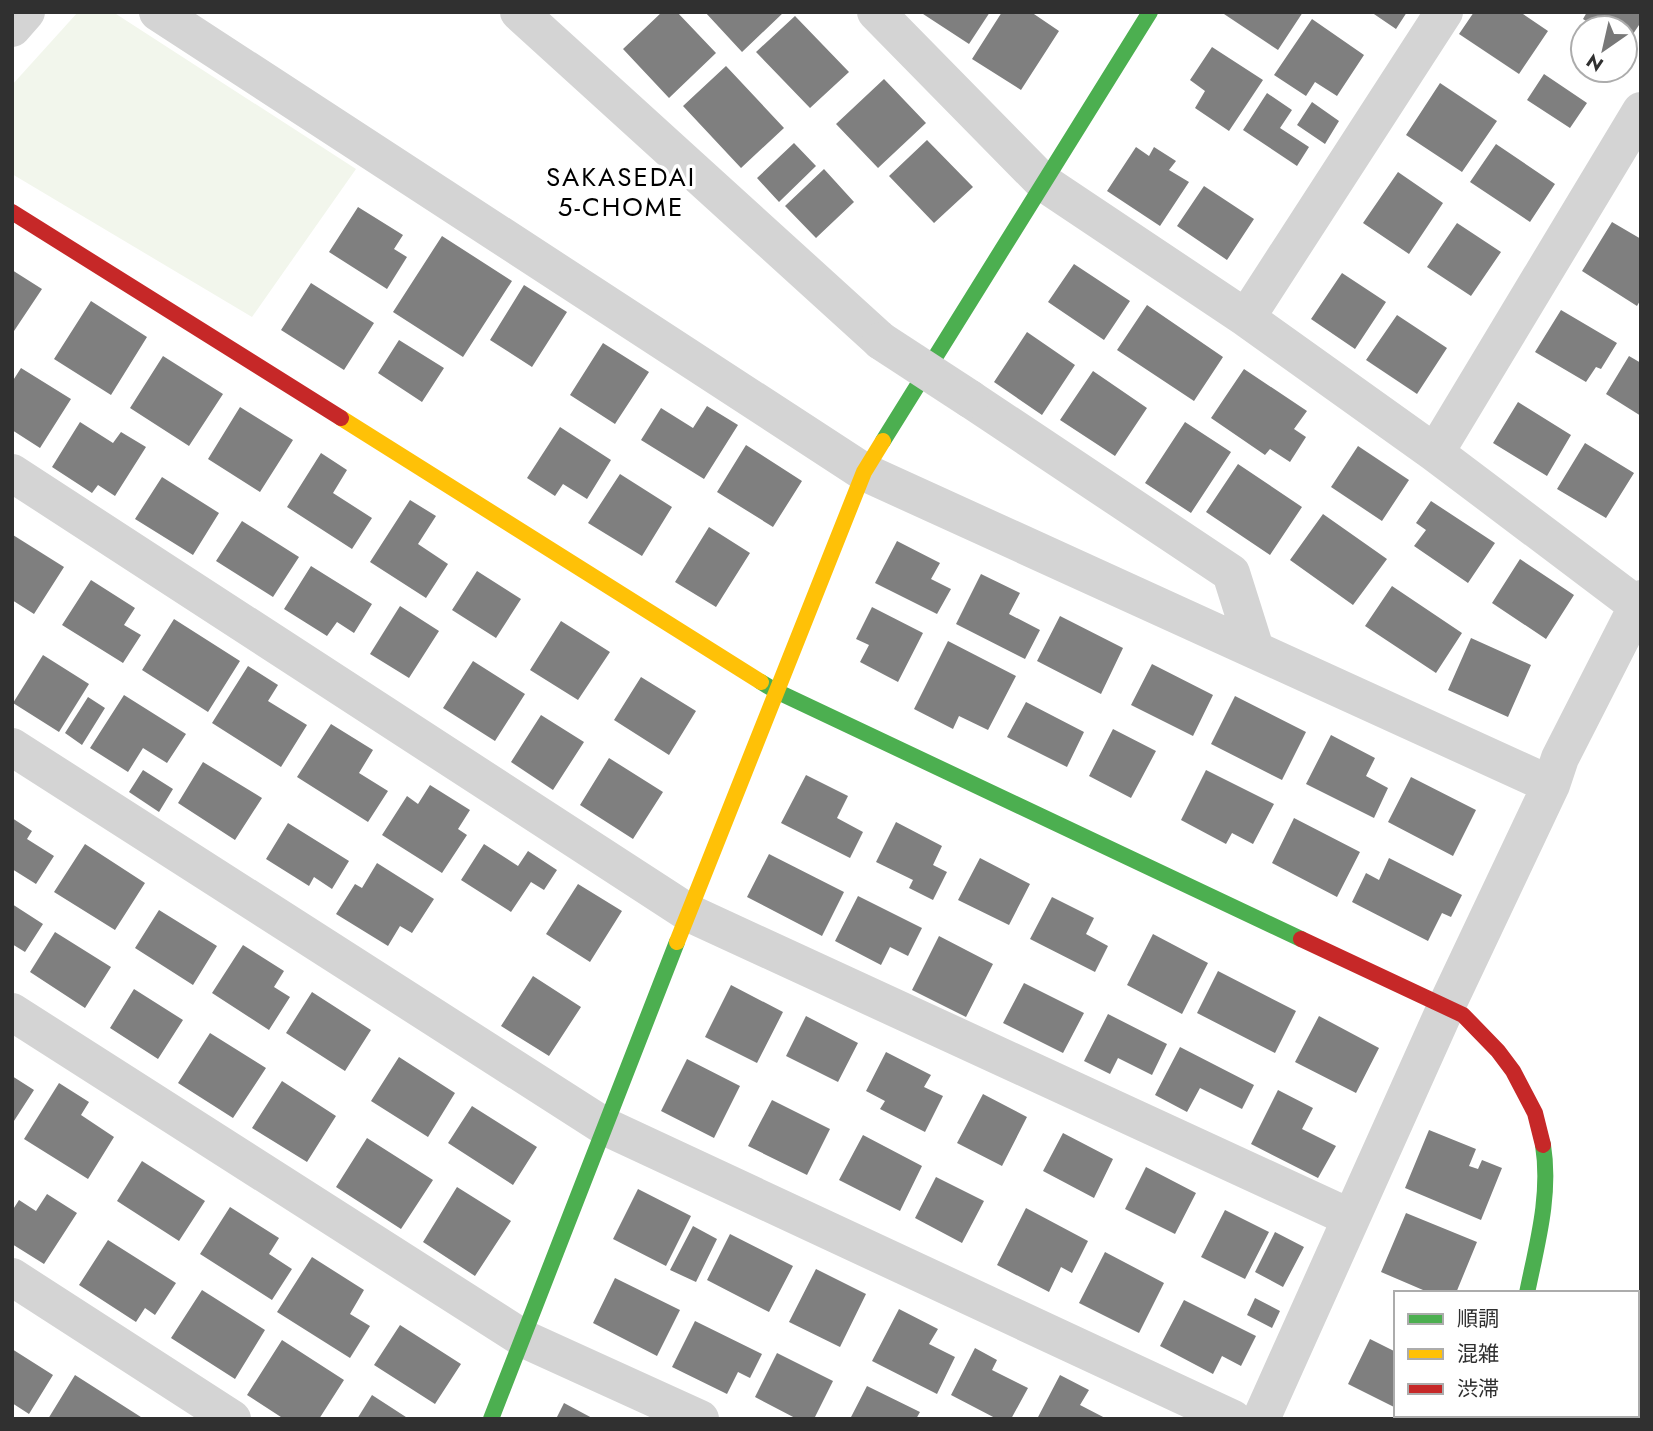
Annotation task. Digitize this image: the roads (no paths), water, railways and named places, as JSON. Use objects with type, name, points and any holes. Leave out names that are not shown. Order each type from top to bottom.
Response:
[{"type":"street","points":[[12,28],[26,12]]},
{"type":"street","points":[[158,12],[864,472],[1551,785]]},
{"type":"street","points":[[519,12],[881,341],[1231,573],[1255,649]]},
{"type":"street","points":[[876,12],[1044,183],[1246,318],[1639,602],[1560,758],[1551,785],[1446,1007],[1261,1419]]},
{"type":"street","points":[[491,1419],[604,1126],[864,472],[1150,12]]},
{"type":"street","points":[[1246,318],[1444,12]]},
{"type":"street","points":[[1434,453],[1641,111]]},
{"type":"street","points":[[12,212],[776,691],[1463,1015],[1496,1047],[1517,1073],[1531,1102],[1545,1158],[1546,1185],[1527,1291]]},
{"type":"street","points":[[12,473],[689,913],[1351,1218]]},
{"type":"street","points":[[12,747],[604,1126],[1233,1419]]},
{"type":"street","points":[[12,1012],[524,1339],[700,1419]]},
{"type":"street","points":[[12,1277],[232,1419]]},
{"type":"district","name":"SAKASEDAI 5-CHOME","points":[[621,192]]}]
